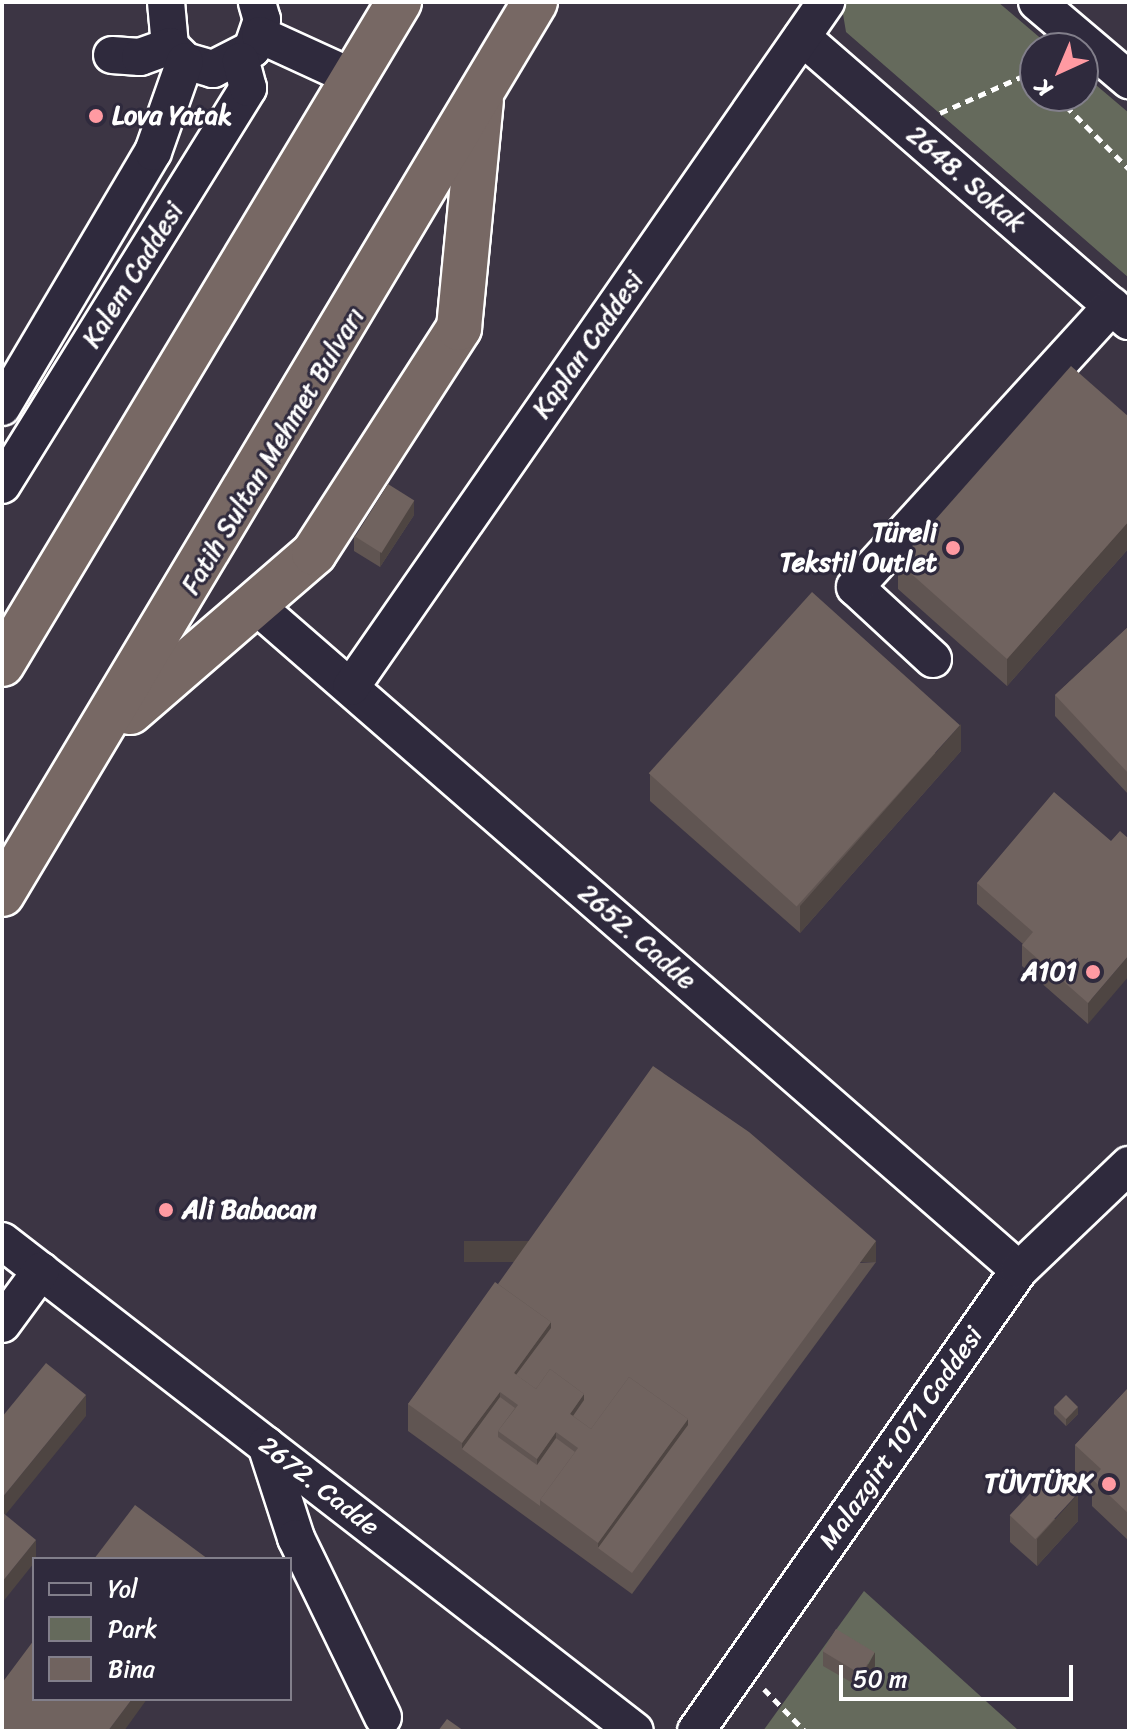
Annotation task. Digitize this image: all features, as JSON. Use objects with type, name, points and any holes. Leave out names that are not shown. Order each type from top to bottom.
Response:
[{"type":"highway","points":[[2,664],[399,2]]},
{"type":"highway","name":"Fatih Sultan Mehmet Bulvarı","points":[[2,894],[98,739],[535,2]]},
{"type":"highway","points":[[98,739],[314,553],[459,328],[481,95]]},
{"type":"street","points":[[166,2],[178,53]]},
{"type":"street","name":"Kaplan Caddesi","points":[[351,687],[826,2]]},
{"type":"street","points":[[1037,2],[1129,80]]},
{"type":"street","points":[[112,55],[140,57],[178,53],[213,69],[260,24],[354,78]]},
{"type":"street","name":"Kalem Caddesi","points":[[2,485],[248,88],[260,24]]},
{"type":"street","name":"2648. Sokak","points":[[802,37],[1121,314]]},
{"type":"street","name":"Kalem Caddesi","points":[[2,407],[147,163],[178,53]]},
{"type":"street","points":[[933,659],[855,587],[1121,314]]},
{"type":"street","name":"2652. Cadde","points":[[254,604],[1019,1270]]},
{"type":"street","name":"Malazgirt 1071 Caddesi","points":[[696,1731],[1019,1270],[1129,1165]]},
{"type":"street","name":"2672. Cadde","points":[[2,1241],[635,1731]]},
{"type":"street","points":[[2,1324],[41,1271]]},
{"type":"street","points":[[266,1445],[296,1538],[383,1717]]},
{"type":"path","points":[[907,128],[1019,78]]},
{"type":"path","points":[[1072,112],[1129,169]]},
{"type":"path","points":[[742,1666],[805,1731]]},
{"type":"green space","points":[[841,2],[998,2],[1033,32],[1019,32],[1019,112],[1099,112],[1099,88],[1129,113],[1129,278],[846,32]]},
{"type":"green space","points":[[864,1591],[1019,1731],[763,1731]]},
{"type":"building","points":[[1071,366],[1129,417],[1129,521],[1007,659],[898,562]]},
{"type":"building","points":[[388,484],[414,500],[381,553],[355,537]]},
{"type":"building","points":[[812,592],[960,725],[797,906],[649,773]]},
{"type":"building","points":[[1129,626],[1129,774],[1055,695]]},
{"type":"building","points":[[1054,792],[1111,841],[1120,831],[1129,839],[1129,955],[1088,1003],[1022,945],[1033,932],[977,883]]},
{"type":"building","points":[[653,1066],[749,1132],[876,1241],[632,1573],[598,1548],[688,1425],[688,1419],[629,1377],[591,1429],[573,1416],[584,1400],[584,1394],[550,1369],[536,1389],[516,1375],[551,1328],[551,1322],[498,1284]]},
{"type":"building","points":[[495,1282],[551,1322],[514,1373],[536,1389],[550,1369],[584,1394],[570,1414],[591,1429],[629,1377],[688,1419],[598,1543],[540,1500],[578,1448],[556,1432],[537,1459],[498,1431],[518,1405],[500,1392],[462,1443],[408,1404]]},
{"type":"building","points":[[46,1363],[86,1395],[2,1498],[2,1417]]},
{"type":"building","name":"TÜVTÜRK","points":[[1129,1387],[1129,1514],[1092,1479],[1101,1469],[1075,1445]]},
{"type":"building","points":[[1066,1395],[1078,1407],[1066,1419],[1054,1407]]},
{"type":"building","points":[[500,1397],[515,1408],[498,1431],[498,1437],[537,1465],[556,1438],[575,1452],[540,1500],[540,1506],[462,1449]]},
{"type":"building","points":[[1052,1470],[1078,1494],[1035,1539],[1010,1515]]},
{"type":"building","points":[[135,1505],[205,1557],[96,1557]]},
{"type":"building","points":[[2,1512],[36,1540],[2,1582]]},
{"type":"building","points":[[836,1629],[875,1652],[861,1674],[823,1651]]},
{"type":"building","points":[[32,1643],[32,1701],[130,1701],[108,1731],[2,1731],[2,1683]]},
{"type":"building","points":[[447,1719],[464,1731],[438,1731]]},
{"type":"place","name":"Lova Yatak","points":[[96,116]]},
{"type":"place","name":"Türeli Tekstil Outlet","points":[[953,548]]},
{"type":"place","name":"A101","points":[[1093,972]]},
{"type":"place","name":"Ali Babacan","points":[[166,1210]]},
{"type":"place","name":"TÜVTÜRK","points":[[1109,1484]]}]
